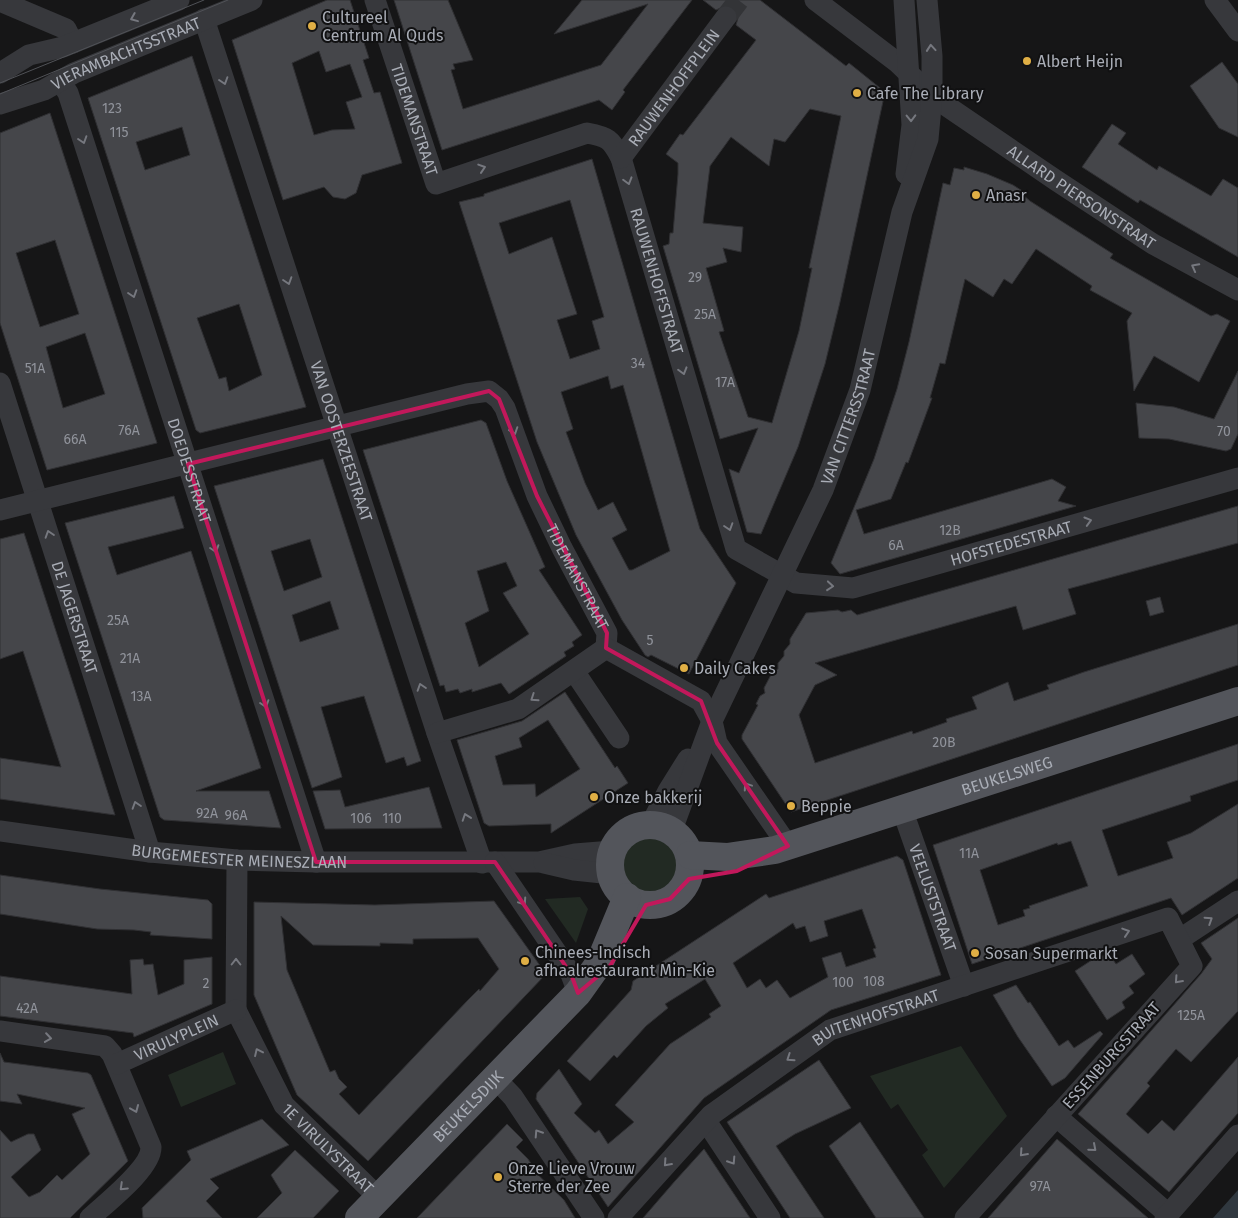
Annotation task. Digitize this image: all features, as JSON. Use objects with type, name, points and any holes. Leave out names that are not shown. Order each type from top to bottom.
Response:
[{"type":"main road","name":"BEUKELSWEG","points":[[689,867],[737,871],[782,848],[1238,701]]},
{"type":"main road","points":[[662,827],[684,842],[689,867],[680,891],[670,899],[659,904],[636,901],[618,889],[612,863],[621,837],[628,832],[662,827]]},
{"type":"main road","name":"BEUKELSDIJK","points":[[359,1218],[578,993],[600,962],[636,901]]},
{"type":"street","name":"VIERAMBACHTSSTRAAT","points":[[0,73],[29,55],[69,36],[179,0]]},
{"type":"street","name":"VIERAMBACHTSSTRAAT","points":[[0,104],[44,90],[60,81],[252,0]]},
{"type":"street","name":"TIDEMANSTRAAT","points":[[375,0],[436,184]]},
{"type":"street","name":"ALLARD PIERSONSTRAAT","points":[[815,0],[910,74],[932,96],[1153,244],[1238,290]]},
{"type":"street","points":[[902,212],[912,126],[904,0]]},
{"type":"street","name":"VAN CITTERSSTRAAT","points":[[662,827],[823,490],[860,390],[902,212],[928,139],[932,96],[932,56],[927,0]]},
{"type":"street","points":[[1215,0],[1238,31]]},
{"type":"street","points":[[0,1],[69,36]]},
{"type":"street","name":"RAUWENHOFFPLEIN","points":[[621,158],[726,17]]},
{"type":"street","name":"VAN OOSTERZEESTRAAT","points":[[204,19],[436,733],[488,862],[571,974],[578,993]]},
{"type":"street","name":"DOEDESSTRAAT","points":[[60,81],[68,93],[316,862]]},
{"type":"street","name":"RAUWENHOFFSTRAAT","points":[[436,184],[587,133],[607,137],[621,158],[736,549],[782,577]]},
{"type":"street","name":"DE JAGERSTRAAT","points":[[0,383],[150,852]]},
{"type":"street","name":"TIDEMANSTRAAT","points":[[336,428],[489,391],[499,398],[505,408],[537,496],[569,562],[607,633],[606,648],[700,701],[712,721],[718,743],[782,848]]},
{"type":"street","points":[[0,510],[336,428]]},
{"type":"street","name":"HOFSTEDESTRAAT","points":[[782,577],[796,583],[853,588],[1238,478]]},
{"type":"street","points":[[436,733],[518,709],[606,648]]},
{"type":"street","points":[[574,671],[619,738]]},
{"type":"street","name":"VEELUSTSTRAAT","points":[[902,809],[964,986]]},
{"type":"street","name":"BURGEMEESTER MEINESZLAAN","points":[[0,831],[150,852],[237,860],[539,862],[576,854],[612,863]]},
{"type":"street","points":[[236,1010],[237,860]]},
{"type":"street","points":[[1180,939],[1238,901]]},
{"type":"street","name":"BUITENHOFSTRAAT","points":[[618,1218],[706,1120],[750,1085],[830,1030],[1168,918],[1180,939]]},
{"type":"street","name":"ESSENBURGSTRAAT","points":[[965,1218],[1192,966],[1180,939]]},
{"type":"street","name":"VIRULYPLEIN","points":[[90,1218],[143,1167],[151,1153],[151,1147],[117,1064],[236,1010],[277,1095]]},
{"type":"street","points":[[0,1031],[105,1046],[117,1064]]},
{"type":"street","points":[[496,1079],[514,1096],[594,1218]]},
{"type":"street","name":"1E VIRULYSTRAAT","points":[[277,1095],[284,1105],[379,1198]]},
{"type":"street","points":[[1056,1116],[1167,1216],[1238,1135]]},
{"type":"street","points":[[706,1120],[770,1218]]},
{"type":"highlighted area","points":[[489,391],[499,399],[537,496],[607,633],[606,648],[701,701],[717,743],[788,846],[737,871],[689,879],[670,899],[646,905],[610,966],[578,993],[571,974],[495,862],[316,862],[188,464],[467,394]]},
{"type":"shaded area","points":[[651,837],[666,842],[674,850],[679,865],[674,880],[666,888],[651,893],[636,888],[628,880],[623,865],[628,850],[636,842]]},
{"type":"shaded area","points":[[580,897],[588,909],[576,943],[545,899]]},
{"type":"shaded area","points":[[961,1046],[1007,1116],[944,1188],[922,1155],[928,1150],[898,1104],[891,1109],[870,1076]]},
{"type":"shaded area","points":[[223,1052],[236,1084],[181,1107],[168,1075]]},
{"type":"shaded area","points":[[1238,1190],[1238,1218],[1213,1218]]},
{"type":"building","points":[[327,0],[350,0],[369,58],[363,60],[374,93],[380,92],[402,163],[362,175],[356,193],[345,199],[333,197],[324,187],[283,200],[232,40]],"holes":[[[319,51],[326,72],[350,64],[362,97],[346,102],[355,129],[332,130],[314,135],[292,63]]]},
{"type":"building","points":[[394,0],[448,0],[473,60],[453,64],[455,69],[451,70],[463,109],[601,65],[648,4],[554,34],[582,0],[692,0],[623,90],[625,92],[612,110],[599,100],[442,150]]},
{"type":"building","points":[[703,0],[760,0],[846,66],[849,63],[885,92],[825,364],[798,447],[761,534],[747,532],[729,469],[739,473],[758,428],[720,439],[663,246],[669,244],[670,233],[673,233],[678,174],[678,163],[666,154],[680,134],[683,135],[756,40],[736,25],[738,18],[734,7],[727,5],[716,10]],"holes":[[[810,109],[841,116],[809,268],[812,268],[799,331],[772,423],[748,417],[719,332],[724,331],[706,268],[727,262],[723,248],[741,252],[743,227],[703,223],[710,166],[731,137],[769,166],[774,139],[785,142]]]},
{"type":"building","points":[[192,56],[306,407],[200,433],[196,430],[88,98]],"holes":[[[182,127],[190,155],[145,170],[136,142]],[[239,304],[262,375],[229,391],[226,377],[219,379],[197,318]]]},
{"type":"building","points":[[1222,62],[1238,84],[1238,137],[1219,128],[1190,86]]},
{"type":"building","points":[[50,113],[157,443],[47,470],[0,323],[0,133]],"holes":[[[55,240],[79,314],[40,327],[16,253]],[[85,333],[105,394],[63,408],[46,347]]]},
{"type":"building","points":[[1112,124],[1126,133],[1118,144],[1157,170],[1159,166],[1211,196],[1223,179],[1238,188],[1238,257],[1140,200],[1138,203],[1082,167]]},
{"type":"building","points":[[592,159],[700,529],[736,583],[689,674],[651,655],[648,657],[645,655],[622,620],[576,535],[537,442],[459,202],[484,196],[484,194]],"holes":[[[570,200],[604,317],[592,321],[600,349],[570,359],[557,320],[577,314],[552,237],[509,254],[499,223]],[[608,376],[611,389],[623,385],[670,551],[632,570],[629,570],[612,538],[627,530],[613,502],[598,510],[585,483],[566,432],[573,429],[561,392]]]},
{"type":"building","points":[[964,167],[1013,185],[1024,192],[1023,195],[1030,201],[1113,254],[1110,258],[1211,316],[1217,314],[1230,321],[1199,382],[1154,356],[1134,391],[1127,321],[1132,313],[1090,290],[1092,286],[1036,249],[1012,284],[1004,279],[993,297],[965,279],[945,364],[940,363],[930,398],[932,398],[908,463],[906,462],[891,499],[856,510],[864,534],[1052,479],[1066,487],[1058,501],[1076,506],[840,574],[831,563],[874,459],[897,389],[943,183],[950,185],[954,168],[964,170]]},
{"type":"building","points":[[1238,371],[1238,434],[1231,449],[1226,451],[1169,439],[1139,438],[1136,403],[1174,407],[1214,419]]},
{"type":"building","points":[[481,420],[486,423],[507,481],[545,567],[539,570],[582,635],[572,642],[574,646],[564,652],[566,656],[509,694],[501,683],[472,692],[472,689],[460,693],[458,689],[446,692],[444,685],[440,686],[363,450]],"holes":[[[506,562],[517,586],[503,593],[529,634],[479,667],[465,623],[489,611],[477,571]]]},
{"type":"building","points":[[323,459],[421,761],[407,766],[404,757],[386,763],[364,696],[321,707],[342,777],[312,788],[214,486]],"holes":[[[310,539],[322,577],[284,591],[271,551]],[[330,601],[339,629],[300,642],[292,615]]]},
{"type":"building","points":[[174,496],[184,528],[108,547],[117,575],[191,551],[261,768],[196,791],[269,791],[281,828],[164,820],[160,817],[65,523]]},
{"type":"building","points":[[1238,506],[1238,543],[1068,589],[1076,614],[1023,630],[1016,606],[815,663],[837,675],[815,685],[799,715],[815,763],[912,731],[913,734],[947,722],[946,719],[977,709],[972,697],[1008,682],[1014,701],[1049,689],[1047,685],[1084,672],[1238,624],[1238,665],[791,812],[742,739],[742,735],[758,705],[756,704],[760,696],[765,693],[764,688],[773,671],[778,669],[778,663],[790,644],[790,639],[806,613],[851,610],[857,615]]},
{"type":"building","points":[[24,533],[115,815],[0,799],[0,758],[61,767],[23,651],[0,659],[0,539]]},
{"type":"building","points":[[1160,597],[1164,612],[1150,616],[1146,601]]},
{"type":"building","points":[[565,692],[615,768],[617,766],[628,783],[551,833],[551,824],[489,826],[484,823],[457,740],[522,721]],"holes":[[[548,720],[580,769],[536,797],[535,784],[503,785],[495,756],[522,747],[519,738]]]},
{"type":"building","points":[[1238,744],[1238,780],[1190,796],[1191,801],[1102,830],[1118,876],[1173,858],[1167,842],[1191,833],[1238,804],[1238,878],[1182,915],[1171,898],[972,964],[933,845]],"holes":[[[1071,841],[1088,886],[1029,906],[1030,908],[1023,910],[1025,916],[998,925],[980,870],[1057,843],[1058,845]]]},
{"type":"building","points":[[429,787],[442,828],[325,829],[313,791],[340,790],[345,807]]},
{"type":"building","points":[[897,856],[903,860],[941,975],[831,1010],[704,1098],[608,1207],[536,1099],[537,1093],[559,1069],[582,1104],[574,1113],[595,1133],[599,1130],[608,1144],[634,1122],[615,1105],[670,1044],[711,1017],[709,1014],[721,1006],[705,979],[665,1004],[668,1008],[646,1026],[617,1058],[614,1055],[590,1081],[567,1061],[631,990],[633,981],[766,894],[769,898]],"holes":[[[862,909],[876,948],[873,949],[876,957],[846,967],[841,952],[822,958],[828,977],[790,998],[777,980],[766,988],[760,979],[747,988],[733,963],[793,923],[796,929],[805,926],[810,942],[828,936],[824,921]]]},
{"type":"building","points":[[0,875],[100,889],[208,900],[212,904],[212,939],[150,935],[151,932],[134,930],[97,929],[0,914]]},
{"type":"building","points":[[494,901],[546,974],[368,1161],[297,1095],[254,995],[254,902],[375,905]],"holes":[[[281,916],[313,945],[380,946],[380,943],[413,944],[413,939],[478,938],[499,969],[480,991],[479,989],[467,1001],[359,1115],[339,1094],[347,1087],[339,1079],[335,1070],[330,1072],[287,970]]]},
{"type":"building","points":[[1238,918],[1238,1011],[1191,1062],[1176,1049],[1147,1083],[1150,1086],[1126,1114],[1148,1134],[1162,1120],[1174,1131],[1238,1057],[1238,1113],[1169,1192],[1078,1114],[1212,959],[1201,943]]},
{"type":"building","points":[[1109,954],[1116,964],[1132,954],[1145,974],[1129,986],[1134,993],[1122,1002],[1125,1008],[1107,1020],[1075,971],[1095,958]]},
{"type":"building","points":[[212,957],[212,1004],[134,1037],[133,1033],[0,1016],[0,976],[132,994],[130,960],[143,959],[144,965],[153,964],[158,995],[184,984],[184,960]]},
{"type":"building","points":[[1016,985],[1028,1003],[1030,1002],[1059,1046],[1068,1040],[1074,1048],[1100,1031],[1103,1034],[1065,1078],[1052,1086],[1018,1037],[993,995]]},
{"type":"building","points":[[0,1053],[4,1062],[88,1073],[91,1075],[128,1161],[70,1218],[0,1218],[0,1130],[11,1142],[28,1134],[34,1134],[41,1150],[11,1177],[29,1197],[40,1192],[57,1175],[62,1180],[90,1154],[72,1114],[85,1108],[17,1094],[22,1104],[0,1101]]},
{"type":"building","points":[[819,1060],[851,1108],[795,1134],[776,1146],[824,1218],[790,1218],[727,1122]]},
{"type":"building","points":[[262,1119],[289,1145],[210,1179],[219,1188],[206,1201],[222,1218],[143,1218],[142,1208],[191,1160],[187,1151]]},
{"type":"building","points":[[860,1122],[924,1218],[876,1218],[829,1146]]},
{"type":"building","name":"Onze Lieve Vrouw Sterre der Zee","points":[[507,1124],[523,1140],[516,1147],[528,1159],[532,1165],[530,1167],[564,1200],[575,1218],[417,1218]]},
{"type":"building","points":[[1057,1139],[1119,1193],[1148,1218],[988,1218]]},
{"type":"building","points":[[704,1149],[750,1218],[643,1218],[675,1181]]},
{"type":"building","points":[[295,1150],[339,1191],[313,1218],[257,1218],[282,1193],[271,1175]]},
{"type":"tunnel","points":[[726,17],[739,0]]},
{"type":"tram line","points":[[0,83],[204,0]]},
{"type":"tram line","points":[[0,94],[228,0]]},
{"type":"place","name":"Cultureel Centrum Al Quds","points":[[312,26]]},
{"type":"place","name":"Albert Heijn","points":[[1027,61]]},
{"type":"place","name":"Cafe The Library","points":[[857,93]]},
{"type":"place","name":"Anasr","points":[[976,195]]},
{"type":"place","name":"Daily Cakes","points":[[684,668]]},
{"type":"place","name":"Onze bakkerij","points":[[594,797]]},
{"type":"place","name":"Beppie","points":[[791,806]]},
{"type":"place","name":"Sosan Supermarkt","points":[[975,953]]},
{"type":"place","name":"Chinees-Indisch afhaalrestaurant Min-Kie","points":[[525,961]]},
{"type":"place","name":"Onze Lieve Vrouw Sterre der Zee","points":[[498,1177]]}]
